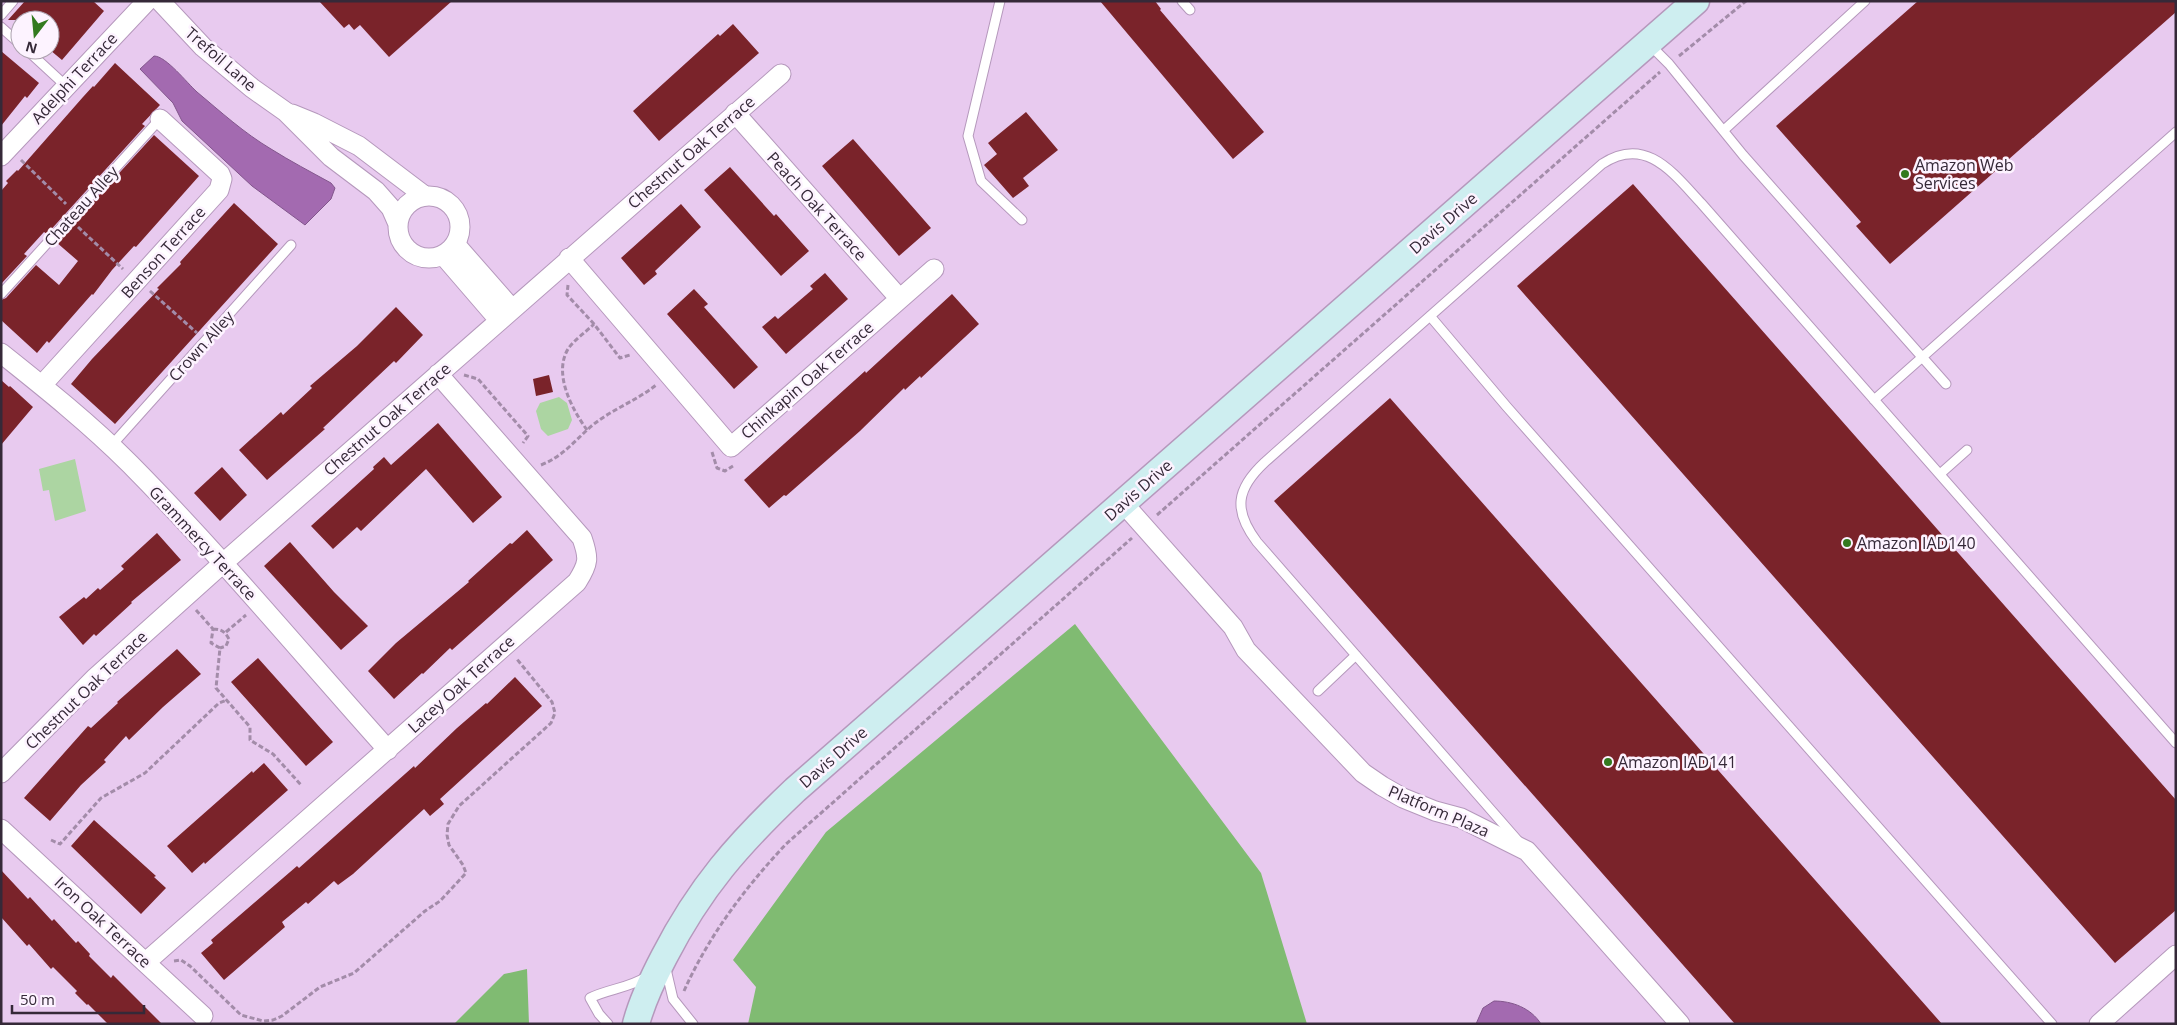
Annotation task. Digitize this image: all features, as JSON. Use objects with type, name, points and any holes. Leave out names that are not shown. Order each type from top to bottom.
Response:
[{"type":"street","name":"Adelphi Terrace","points":[[1,156],[148,1]]},
{"type":"street","name":"Trefoil Lane","points":[[160,1],[203,48],[252,88],[286,112],[331,157],[376,190],[391,208],[398,224],[400,239],[409,252],[418,257],[429,258],[449,250],[459,235],[460,225],[458,215],[444,200],[425,196],[359,146],[314,123],[286,112]]},
{"type":"street","name":"Davis Drive","points":[[636,1024],[662,961],[682,922],[706,886],[731,854],[763,820],[1696,1]]},
{"type":"street","name":"Chestnut Oak Terrace","points":[[1,773],[96,677],[222,564],[781,74]]},
{"type":"street","name":"Peach Oak Terrace","points":[[735,113],[900,299]]},
{"type":"street","name":"Benson Terrace","points":[[42,385],[219,190],[222,179],[220,174],[160,119]]},
{"type":"street","points":[[398,224],[401,214],[407,205],[415,199],[425,196]]},
{"type":"street","points":[[449,250],[506,314]]},
{"type":"street","name":"Chinkapin Oak Terrace","points":[[569,258],[731,447],[934,269]]},
{"type":"street","name":"Grammercy Terrace","points":[[1,353],[42,385],[111,446],[222,564],[388,750]]},
{"type":"street","name":"Lacey Oak Terrace","points":[[152,955],[388,750],[504,644],[577,582],[586,568],[588,555],[582,538],[438,374]]},
{"type":"street","name":"Platform Plaza","points":[[1123,503],[1233,627],[1246,650],[1363,772],[1402,798],[1435,812],[1461,818],[1527,851],[1680,1024]]},
{"type":"street","name":"Iron Oak Terrace","points":[[1,829],[152,955],[203,1016]]},
{"type":"street","points":[[2100,1024],[2176,956]]},
{"type":"lane","points":[[1,14],[14,1]]},
{"type":"lane","points":[[1000,1],[968,136],[981,181],[1022,220]]},
{"type":"lane","points":[[1182,1],[1190,10]]},
{"type":"lane","points":[[1724,130],[1865,1]]},
{"type":"lane","points":[[1648,44],[1668,64],[1724,130],[1743,156],[1946,384]]},
{"type":"lane","points":[[37,60],[66,86]]},
{"type":"lane","name":"Chateau Alley","points":[[1,294],[160,119]]},
{"type":"lane","points":[[1874,400],[2176,132]]},
{"type":"lane","points":[[1527,851],[1252,535],[1241,515],[1240,500],[1244,485],[1252,474],[1602,164],[1615,156],[1628,154],[1644,156],[1657,160],[1670,170],[2176,743]]},
{"type":"lane","name":"Crown Alley","points":[[111,446],[291,245]]},
{"type":"lane","points":[[1430,316],[1513,414],[2052,1024]]},
{"type":"lane","points":[[1940,474],[1967,450]]},
{"type":"lane","points":[[1318,691],[1356,655]]},
{"type":"lane","points":[[662,961],[673,998],[692,1024]]},
{"type":"lane","points":[[608,1024],[599,1014],[590,998],[606,990],[631,985],[645,978],[662,961]]},
{"type":"path","points":[[678,1005],[711,940],[734,905],[758,874],[786,844],[1668,64],[1746,1]]},
{"type":"path","points":[[22,160],[68,206]]},
{"type":"path","points":[[78,227],[126,272]]},
{"type":"path","points":[[569,282],[567,295],[594,324],[620,358],[637,353]]},
{"type":"path","points":[[149,290],[199,334]]},
{"type":"path","points":[[587,430],[576,414],[562,371],[563,360],[569,347],[594,324]]},
{"type":"path","points":[[464,375],[478,379],[528,436],[519,449]]},
{"type":"path","points":[[535,468],[553,460],[568,450],[587,430],[632,402],[660,381]]},
{"type":"path","points":[[196,609],[213,629],[211,643],[220,648],[226,646],[229,639],[226,632],[213,629]]},
{"type":"path","points":[[226,632],[247,614]]},
{"type":"path","points":[[152,955],[172,961],[181,960],[190,966],[241,1015],[263,1021],[273,1020],[282,1016],[320,987],[354,973],[425,911],[440,901],[466,873],[463,865],[449,845],[447,835],[448,824],[459,806],[551,723],[555,713],[552,702],[504,644]]},
{"type":"path","points":[[220,648],[216,688],[250,727],[250,740],[273,754],[302,786]]},
{"type":"path","points":[[51,840],[60,844],[101,798],[145,773],[219,703],[227,700]]},
{"type":"green space","points":[[559,397],[567,403],[572,420],[568,429],[548,436],[541,429],[536,411],[540,403]]},
{"type":"green space","points":[[75,459],[86,511],[55,521],[49,490],[43,491],[39,469]]},
{"type":"green space","points":[[1075,624],[1261,873],[1307,1024],[748,1024],[756,987],[733,960],[826,832]]},
{"type":"green space","points":[[527,969],[529,1024],[454,1024],[504,974]]},
{"type":"shaded area","points":[[154,56],[164,60],[197,92],[251,136],[331,183],[335,188],[331,199],[305,225],[252,186],[182,121],[173,103],[140,69]]},
{"type":"shaded area","points":[[1494,1001],[1508,1002],[1520,1006],[1537,1018],[1541,1024],[1476,1024],[1483,1008]]},
{"type":"building","points":[[25,1],[93,1],[104,11],[62,60],[60,58],[60,10],[17,10]]},
{"type":"building","points":[[319,1],[452,1],[389,57],[360,25],[354,30],[349,24],[344,28]]},
{"type":"building","points":[[1100,1],[1155,1],[1160,10],[1264,132],[1233,159]]},
{"type":"building","name":"Amazon Web Services","points":[[1918,1],[2176,1],[2176,12],[1890,264],[1856,226],[1861,222],[1776,126]]},
{"type":"building","points":[[733,24],[759,53],[659,141],[633,111],[718,34],[720,36]]},
{"type":"building","points":[[1,51],[39,83],[27,98],[25,96],[1,126]]},
{"type":"building","points":[[115,63],[160,105],[142,124],[145,126],[47,234],[44,232],[24,254],[27,256],[1,284],[1,191],[8,183],[6,181],[18,171]]},
{"type":"building","points":[[1026,112],[1058,150],[1023,178],[1029,186],[1013,198],[984,165],[997,154],[988,143]]},
{"type":"building","points":[[154,135],[199,176],[136,247],[134,246],[112,270],[93,295],[49,343],[47,341],[37,353],[1,320],[1,300],[6,298],[36,265],[59,285],[78,261],[56,242]]},
{"type":"building","points":[[853,139],[931,228],[899,256],[822,166]]},
{"type":"building","points":[[730,167],[774,216],[776,214],[809,251],[781,276],[704,190]]},
{"type":"building","name":"Amazon IAD140","points":[[1633,184],[2176,800],[2176,910],[2115,963],[1517,286]]},
{"type":"building","points":[[234,203],[278,244],[115,424],[71,384],[92,359],[159,289],[157,288],[181,264],[180,262]]},
{"type":"building","points":[[681,204],[701,227],[655,271],[657,274],[644,285],[621,258]]},
{"type":"building","points":[[825,273],[848,299],[786,354],[762,327],[775,316],[778,319],[813,289],[810,286]]},
{"type":"building","points":[[694,289],[708,304],[704,307],[758,367],[734,389],[667,314]]},
{"type":"building","points":[[952,294],[979,324],[921,378],[920,376],[905,390],[904,388],[860,431],[786,496],[784,495],[769,508],[744,480],[865,371],[866,373]]},
{"type":"building","points":[[396,307],[423,335],[396,363],[394,361],[323,428],[325,429],[267,480],[239,450],[281,412],[283,415],[312,388],[310,386],[357,346]]},
{"type":"building","points":[[549,375],[553,392],[536,396],[533,379]]},
{"type":"building","points":[[1,380],[33,407],[1,445]]},
{"type":"building","name":"Amazon IAD141","points":[[1390,398],[1942,1024],[1735,1024],[1274,501]]},
{"type":"building","points":[[438,423],[502,497],[473,523],[426,469],[361,531],[357,527],[333,549],[311,526],[374,469],[373,467],[384,457],[391,465]]},
{"type":"building","points":[[222,467],[247,495],[220,521],[194,493]]},
{"type":"building","points":[[527,530],[553,560],[452,650],[450,648],[394,699],[368,671],[396,643]]},
{"type":"building","points":[[157,533],[181,560],[131,602],[96,636],[94,634],[83,645],[59,617],[84,597],[86,599],[98,588],[100,590],[124,569],[121,566]]},
{"type":"building","points":[[290,542],[334,592],[368,626],[341,650],[264,566]]},
{"type":"building","points":[[177,649],[201,674],[129,740],[126,736],[104,760],[106,762],[81,785],[50,821],[24,798],[88,726],[91,728],[117,702]]},
{"type":"building","points":[[258,658],[333,742],[306,766],[231,682]]},
{"type":"building","points":[[515,677],[542,706],[440,799],[444,804],[430,816],[424,809],[353,874],[338,885],[334,881],[308,904],[306,902],[282,922],[285,927],[224,980],[201,953],[213,943],[211,940],[297,866],[299,868],[414,766],[415,768]]},
{"type":"building","points":[[264,763],[288,790],[205,864],[204,862],[192,873],[167,846],[252,771],[253,773]]},
{"type":"building","points":[[94,820],[156,876],[154,877],[166,888],[141,914],[71,846]]},
{"type":"building","points":[[1,870],[28,899],[30,897],[52,921],[54,919],[76,943],[78,941],[90,954],[89,956],[111,978],[113,975],[162,1024],[108,1024],[87,1005],[75,993],[77,991],[53,967],[51,969],[29,944],[27,946],[1,917]]},
{"type":"place","name":"Amazon Web Services","points":[[1905,174]]},
{"type":"place","name":"Amazon IAD140","points":[[1847,543]]},
{"type":"place","name":"Amazon IAD141","points":[[1608,762]]}]
